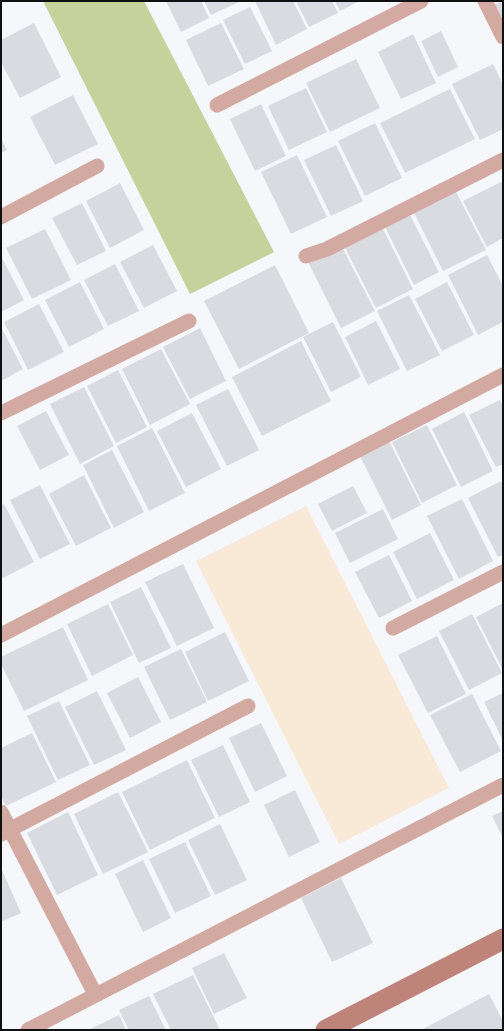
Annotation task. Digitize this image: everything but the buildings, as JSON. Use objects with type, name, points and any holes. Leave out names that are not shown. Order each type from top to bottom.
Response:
[{"type":"street","points":[[216,105],[421,1]]},
{"type":"street","points":[[485,1],[503,38]]},
{"type":"street","points":[[306,256],[327,249],[503,160]]},
{"type":"street","points":[[1,217],[97,166]]},
{"type":"street","points":[[1,413],[189,321]]},
{"type":"street","points":[[3,630],[503,375]]},
{"type":"street","points":[[393,628],[503,572]]},
{"type":"street","points":[[5,831],[248,706]]},
{"type":"street","points":[[28,1030],[95,994],[503,785]]},
{"type":"street","points":[[1,812],[5,831],[95,994]]},
{"type":"street","points":[[326,1030],[503,939]]},
{"type":"shaded area","points":[[306,506],[449,788],[339,844],[196,561]]},
{"type":"green space","points":[[43,1],[144,1],[274,252],[190,294]]}]
